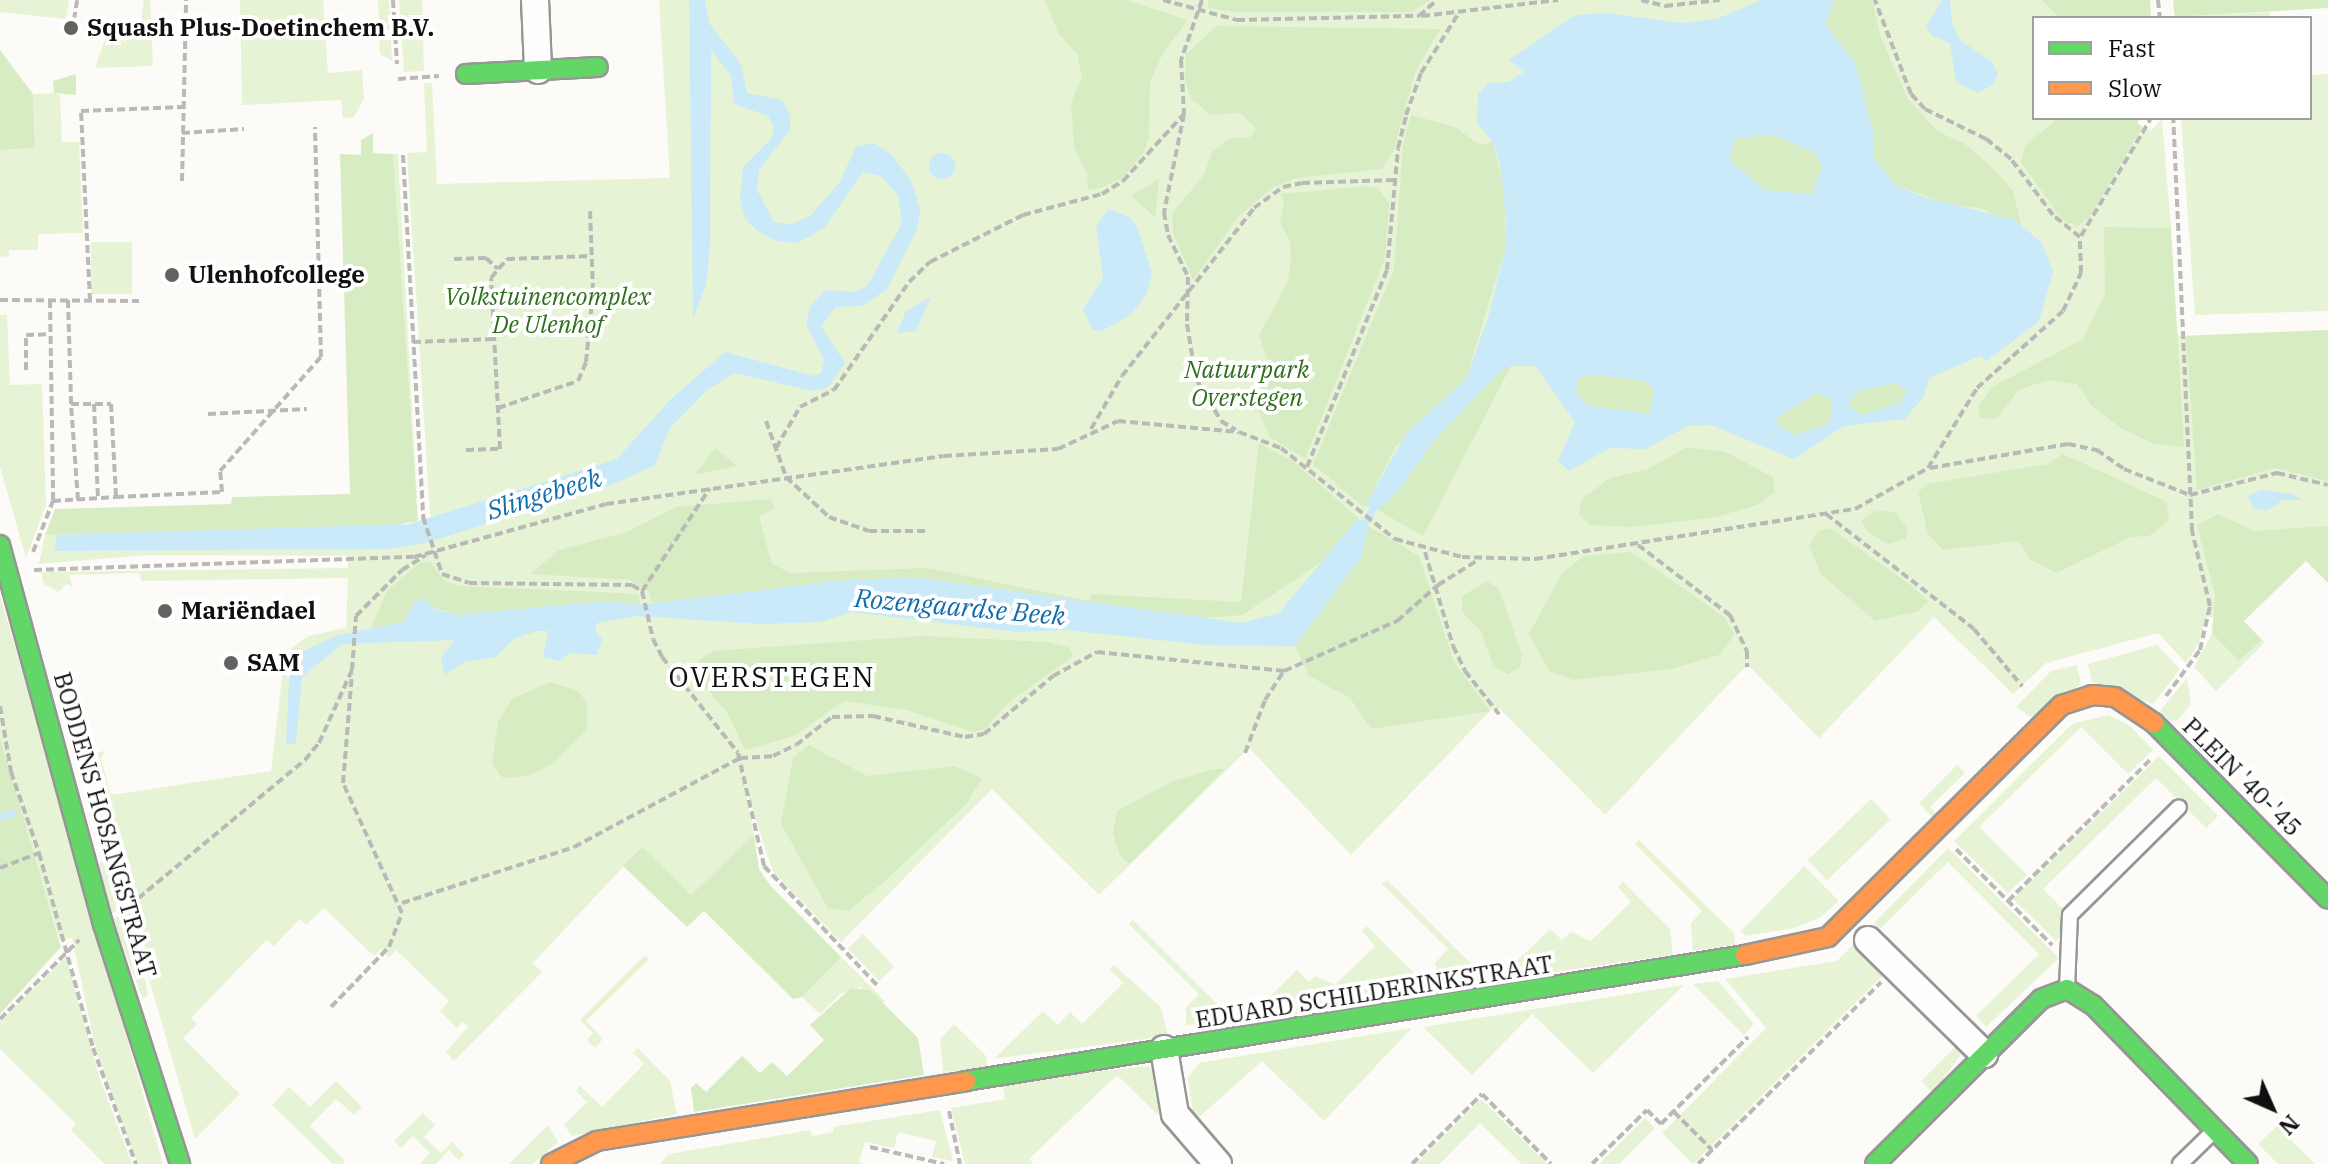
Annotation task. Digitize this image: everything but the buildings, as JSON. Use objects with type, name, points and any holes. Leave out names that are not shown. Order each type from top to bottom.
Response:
[{"type":"street","points":[[535,0],[538,70]]},
{"type":"street","points":[[466,74],[598,67]]},
{"type":"street","name":"BODDENS HOSANGSTRAAT","points":[[0,545],[103,924],[180,1164]]},
{"type":"street","name":"EDUARD SCHILDERINKSTRAAT","points":[[551,1164],[597,1141],[1798,946],[1828,937],[2062,705],[2092,695],[2115,697]]},
{"type":"street","name":"PLEIN '40-'45","points":[[2115,697],[2149,717],[2328,899]]},
{"type":"street","points":[[1868,940],[1984,1054]]},
{"type":"street","points":[[1875,1164],[2041,999],[2067,989],[2093,1005],[2248,1164]]},
{"type":"street","points":[[1164,1049],[1175,1114],[1218,1164]]},
{"type":"lane","points":[[2067,989],[2070,915],[2179,807]]},
{"type":"lane","points":[[2180,1164],[2215,1130]]},
{"type":"path","points":[[74,20],[77,0]]},
{"type":"path","points":[[182,181],[186,0]]},
{"type":"path","points":[[393,0],[397,64]]},
{"type":"path","points":[[1163,0],[1197,12],[1237,20],[1419,16],[1558,0]]},
{"type":"path","points":[[1202,0],[1181,60],[1184,114],[1164,212],[1168,235],[1188,277],[1196,379],[1221,421],[1239,432],[1281,448],[1374,524],[1424,551],[1481,558],[1535,559],[1826,514],[1855,509],[1928,468],[2068,444],[2097,450],[2124,469],[2190,495],[2277,473],[2328,485]]},
{"type":"path","points":[[1419,16],[1437,0]]},
{"type":"path","points":[[1641,0],[1665,6],[1720,0]]},
{"type":"path","points":[[1875,0],[1890,50],[1918,101],[1986,139],[2011,159],[2053,215],[2080,237]]},
{"type":"path","points":[[1307,467],[1387,270],[1398,148],[1421,73],[1460,11]]},
{"type":"path","points":[[398,79],[466,74]]},
{"type":"path","points":[[90,301],[81,111],[182,107]]},
{"type":"path","points":[[776,448],[800,407],[834,390],[909,282],[930,262],[1023,215],[1102,194],[1123,181],[1184,114]]},
{"type":"path","points":[[1928,468],[1977,388],[2063,311],[2081,273],[2080,237],[2150,120]]},
{"type":"path","points":[[2149,717],[2187,670],[2208,632],[2208,588],[2192,531],[2173,120]]},
{"type":"path","points":[[53,501],[222,492],[220,471],[321,357],[315,127]]},
{"type":"path","points":[[182,133],[244,129]]},
{"type":"path","points":[[403,155],[423,517],[428,543],[442,574],[455,581],[632,585],[642,591],[647,601],[648,620],[662,657],[726,731],[740,758],[764,866],[879,987]]},
{"type":"path","points":[[1089,431],[1122,376],[1188,294],[1229,235],[1283,187],[1396,180]]},
{"type":"path","points":[[498,408],[578,381],[586,362],[590,211]]},
{"type":"path","points":[[466,450],[500,449],[491,278],[507,259],[591,256]]},
{"type":"path","points":[[454,259],[486,258],[498,269]]},
{"type":"path","points":[[0,300],[139,301]]},
{"type":"path","points":[[50,300],[53,501],[26,571],[344,562],[431,552],[479,535],[606,504],[944,456],[1023,455],[1058,449],[1089,431],[1118,421],[1239,432]]},
{"type":"path","points":[[68,300],[78,500]]},
{"type":"path","points":[[26,370],[26,335],[50,334]]},
{"type":"path","points":[[413,342],[494,339]]},
{"type":"path","points":[[71,404],[111,404],[116,497]]},
{"type":"path","points":[[94,404],[98,499]]},
{"type":"path","points":[[208,414],[307,409]]},
{"type":"path","points":[[766,421],[786,477],[829,517],[869,531],[928,531]]},
{"type":"path","points":[[642,591],[710,488]]},
{"type":"path","points":[[1826,514],[1974,629],[2022,686]]},
{"type":"path","points":[[1638,545],[1730,615],[1747,651],[1747,667]]},
{"type":"path","points":[[1424,551],[1465,671],[1499,714]]},
{"type":"path","points":[[331,1007],[389,947],[402,903],[343,783],[354,648],[352,628],[369,600],[431,552]]},
{"type":"path","points":[[402,903],[574,847],[740,758],[773,756],[796,745],[832,717],[873,716],[965,737],[984,734],[1053,676],[1097,652],[1284,671],[1397,621],[1438,585],[1481,558]]},
{"type":"path","points":[[132,903],[287,780],[319,743],[352,670]]},
{"type":"path","points":[[1245,753],[1265,700],[1284,671]]},
{"type":"path","points":[[0,706],[11,772],[68,948],[93,1048],[136,1164]]},
{"type":"path","points":[[2008,901],[2171,739]]},
{"type":"path","points":[[1938,831],[2068,961]]},
{"type":"path","points":[[0,868],[39,853]]},
{"type":"path","points":[[0,1019],[68,948]]},
{"type":"path","points":[[1698,1164],[1896,967]]},
{"type":"path","points":[[1592,1164],[1647,1110],[1661,1124],[1748,1037]]},
{"type":"path","points":[[943,1085],[960,1164]]},
{"type":"path","points":[[1412,1164],[1482,1094],[1551,1164]]},
{"type":"path","points":[[1673,1111],[1712,1150]]},
{"type":"path","points":[[870,1147],[944,1164]]},
{"type":"green space","points":[[0,0],[69,0],[66,19],[0,12]]},
{"type":"green space","points":[[144,0],[150,0],[153,66],[95,68],[109,28],[119,20],[141,22]]},
{"type":"green space","points":[[240,0],[323,0],[328,73],[362,70],[364,98],[354,117],[343,118],[341,100],[242,105]]},
{"type":"green space","points":[[378,0],[389,0],[392,61],[380,54]]},
{"type":"green space","points":[[399,0],[422,0],[424,71],[404,72]]},
{"type":"green space","name":"Natuurpark Overstegen","points":[[659,0],[689,0],[692,178],[697,0],[2150,0],[2151,16],[2032,16],[2032,120],[2139,120],[2137,124],[2151,131],[2162,120],[2171,228],[2165,228],[2178,336],[2328,330],[2328,560],[2311,551],[2235,617],[2206,617],[2199,643],[2186,663],[2158,633],[2046,663],[2013,694],[1934,617],[1819,738],[1750,667],[1744,668],[1605,815],[1500,709],[1491,710],[1351,855],[1249,748],[1099,895],[992,789],[841,942],[773,872],[745,787],[754,835],[691,896],[641,848],[533,963],[542,972],[454,1061],[446,1052],[468,1027],[462,1022],[457,1028],[440,1011],[449,1001],[396,950],[389,957],[381,949],[374,956],[324,908],[306,925],[300,919],[274,946],[266,940],[191,1018],[197,1024],[183,1038],[240,1094],[195,1139],[146,968],[143,927],[101,799],[94,753],[105,751],[101,758],[111,795],[271,771],[284,662],[292,648],[308,636],[346,628],[348,578],[141,581],[140,573],[69,575],[73,588],[67,584],[58,592],[44,584],[41,572],[348,568],[348,556],[148,555],[39,564],[45,535],[56,535],[56,551],[347,549],[436,525],[430,514],[407,153],[427,152],[424,83],[432,83],[437,184],[670,178]]},
{"type":"green space","points":[[1045,0],[1126,0],[1188,20],[1163,53],[1150,82],[1149,139],[1142,155],[1122,178],[1103,187],[1088,190],[1087,173],[1074,148],[1071,103],[1082,76],[1077,54],[1058,33]]},
{"type":"green space","points":[[1208,0],[1430,0],[1412,12],[1236,12],[1208,8]]},
{"type":"green space","points":[[1834,0],[1872,0],[1881,38],[1907,97],[1937,131],[1965,144],[1992,167],[2013,191],[2022,227],[1978,207],[1952,206],[1894,184],[1873,157],[1874,135],[1825,24]]},
{"type":"green space","points":[[2042,0],[2150,0],[2151,16],[2058,16]]},
{"type":"green space","points":[[2173,0],[2328,0],[2328,8],[2175,16]]},
{"type":"green space","points":[[2269,12],[2270,16],[2194,16]]},
{"type":"green space","points":[[1217,26],[1440,29],[1416,70],[1393,152],[1382,169],[1296,178],[1272,188],[1239,216],[1193,280],[1173,233],[1172,213],[1204,175],[1212,152],[1229,138],[1249,138],[1256,129],[1240,113],[1211,115],[1191,99],[1185,80],[1186,54]]},
{"type":"green space","points":[[0,50],[33,94],[35,148],[0,150]]},
{"type":"green space","points":[[76,74],[76,95],[54,93],[53,81]]},
{"type":"green space","points":[[2328,74],[2328,311],[2195,315],[2181,120],[2312,120],[2312,75]]},
{"type":"green space","points":[[33,94],[60,95],[62,142],[79,142],[83,233],[38,234],[38,250],[9,250],[9,256],[0,257],[0,150],[35,148]]},
{"type":"green space","points":[[1411,115],[1455,127],[1480,145],[1493,142],[1504,189],[1506,246],[1466,379],[1396,446],[1364,508],[1313,464],[1394,269],[1403,145]]},
{"type":"green space","points":[[2056,120],[2139,120],[2137,123],[2142,127],[2089,218],[2078,226],[2063,221],[2021,162],[2025,146]]},
{"type":"green space","points":[[373,133],[373,153],[393,154],[418,521],[373,529],[45,535],[55,509],[231,504],[232,497],[350,494],[340,154],[361,155],[361,140]]},
{"type":"green space","points":[[1771,134],[1814,152],[1823,165],[1812,194],[1765,190],[1730,160],[1733,139]]},
{"type":"green space","points":[[393,154],[398,154],[417,500],[413,491]]},
{"type":"green space","points":[[1159,179],[1155,217],[1131,196]]},
{"type":"green space","points":[[1367,186],[1378,188],[1389,203],[1385,258],[1305,459],[1270,437],[1257,408],[1260,381],[1269,364],[1259,335],[1287,284],[1291,262],[1290,241],[1280,223],[1284,202],[1280,194]]},
{"type":"green space","points":[[2104,227],[2171,228],[2184,447],[2154,444],[2121,428],[2092,406],[2077,384],[2048,380],[2019,390],[1996,419],[1980,418],[1978,407],[1994,386],[2083,339],[2105,294]]},
{"type":"green space","points":[[91,242],[132,242],[132,294],[91,294]]},
{"type":"green space","points":[[0,315],[7,315],[10,385],[42,384],[46,505],[26,558],[0,467]]},
{"type":"green space","points":[[2328,330],[2328,481],[2274,468],[2197,490],[2186,336]]},
{"type":"green space","points":[[1511,366],[1423,536],[1378,510],[1434,441],[1500,371]]},
{"type":"green space","points":[[1590,374],[1645,381],[1654,389],[1650,415],[1589,406],[1575,393],[1579,379]]},
{"type":"green space","points":[[1895,383],[1908,391],[1901,403],[1860,415],[1848,405],[1858,391]]},
{"type":"green space","points":[[1818,393],[1832,399],[1830,424],[1796,435],[1776,426],[1777,417]]},
{"type":"green space","points":[[1259,443],[1294,462],[1358,518],[1323,561],[1242,615],[1197,619],[913,577],[652,603],[649,592],[630,580],[530,574],[559,550],[624,533],[676,507],[770,499],[775,508],[759,516],[772,564],[791,573],[927,568],[1089,601],[1092,594],[1241,602]]},
{"type":"green space","points":[[1687,447],[1725,452],[1773,477],[1775,492],[1757,505],[1716,517],[1632,527],[1590,525],[1579,515],[1582,499],[1610,478],[1648,469]]},
{"type":"green space","points":[[715,448],[737,466],[694,475]]},
{"type":"green space","points":[[2063,454],[2167,502],[2169,521],[2149,536],[2131,537],[2056,573],[2031,560],[2018,541],[1943,550],[1928,534],[1918,492],[1927,484],[2048,464]]},
{"type":"green space","points":[[1876,511],[1896,512],[1908,530],[1905,539],[1888,544],[1868,532],[1861,521]]},
{"type":"green space","points":[[2218,514],[2254,531],[2328,526],[2328,583],[2306,561],[2244,621],[2262,640],[2239,661],[2212,634],[2215,595],[2197,525]]},
{"type":"green space","points":[[1368,526],[1419,556],[1454,662],[1490,711],[1371,729],[1350,698],[1309,676],[1295,646],[1361,557]]},
{"type":"green space","points":[[1830,528],[1912,586],[1928,601],[1919,611],[1875,621],[1821,574],[1809,546],[1818,531]]},
{"type":"green space","points":[[1631,552],[1723,616],[1735,634],[1719,655],[1671,669],[1573,680],[1549,671],[1529,634],[1562,573],[1584,556]]},
{"type":"green space","points":[[430,562],[445,581],[460,586],[622,593],[639,595],[640,605],[605,601],[459,615],[414,602],[404,622],[371,628],[387,591],[419,563]]},
{"type":"green space","points":[[1487,581],[1499,589],[1522,655],[1520,667],[1508,674],[1493,666],[1481,631],[1462,612],[1462,596]]},
{"type":"green space","points":[[0,595],[163,1164],[138,1164],[132,1151],[96,1050],[72,938],[60,940],[16,802],[0,738]]},
{"type":"green space","points":[[2212,634],[2239,661],[2262,640],[2265,642],[2216,691],[2194,667]]},
{"type":"green space","points":[[923,636],[1047,642],[1070,648],[1073,656],[1007,704],[985,729],[973,732],[907,710],[844,701],[794,736],[745,750],[728,714],[693,672],[699,660],[713,651]]},
{"type":"green space","points":[[2157,645],[2180,669],[2153,704],[2092,682],[2088,664]]},
{"type":"green space","points":[[2077,665],[2081,684],[2033,718],[2016,707],[2051,671]]},
{"type":"green space","points":[[2187,678],[2191,704],[2178,720],[2169,721],[2160,711]]},
{"type":"green space","points":[[550,682],[577,690],[587,703],[587,729],[553,764],[530,775],[503,778],[492,764],[498,722],[513,698]]},
{"type":"green space","points":[[2108,715],[2130,726],[2153,750],[2128,774],[2081,727],[1979,827],[2027,875],[2008,893],[1954,841],[2072,724]]},
{"type":"green space","points":[[0,738],[61,947],[0,1014]]},
{"type":"green space","points":[[809,745],[867,776],[954,766],[982,778],[966,804],[885,881],[848,911],[828,908],[781,824],[793,757]]},
{"type":"green space","points":[[2159,756],[2218,816],[2206,828],[2156,778],[2043,889],[2065,911],[2062,935],[2056,941],[2013,899]]},
{"type":"green space","points":[[1957,765],[1965,773],[1930,807],[1937,814],[1933,818],[1919,803]]},
{"type":"green space","points":[[1213,769],[1225,769],[1130,864],[1120,856],[1113,833],[1117,811],[1173,781]]},
{"type":"green space","points":[[1871,799],[1890,819],[1827,880],[1808,860]]},
{"type":"green space","points":[[754,835],[759,869],[770,885],[841,957],[802,997],[793,999],[704,911],[687,927],[623,866],[642,847],[691,895]]},
{"type":"green space","points":[[1639,840],[1734,933],[1735,945],[1693,951],[1691,923],[1702,911],[1635,844]]},
{"type":"green space","points":[[1948,848],[2059,958],[1986,1027],[1976,1016],[2039,954],[1948,862],[1880,929],[1874,923]]},
{"type":"green space","points":[[107,857],[126,903],[111,914],[99,864]]},
{"type":"green space","points":[[1804,866],[1839,901],[1819,918],[1794,928],[1746,936],[1741,931]]},
{"type":"green space","points":[[1387,880],[1486,978],[1440,986],[1435,963],[1448,949],[1382,884]]},
{"type":"green space","points":[[1623,882],[1670,929],[1673,955],[1497,980],[1550,929],[1562,940],[1571,932],[1591,941],[1631,902],[1618,887]]},
{"type":"green space","points":[[130,909],[148,995],[143,999],[113,920]]},
{"type":"green space","points":[[1133,920],[1233,1019],[1186,1025],[1186,1008],[1199,994],[1129,924]]},
{"type":"green space","points":[[1367,926],[1417,976],[1421,995],[1244,1022],[1297,970],[1309,982],[1315,976],[1335,985],[1375,946],[1362,931]]},
{"type":"green space","points":[[863,934],[894,966],[879,981],[848,949]]},
{"type":"green space","points":[[1856,942],[1886,972],[1693,1164],[1662,1133],[1766,1028],[1725,979],[1837,961]]},
{"type":"green space","points":[[645,955],[649,959],[586,1021],[603,1039],[595,1048],[587,1040],[593,1033],[580,1020]]},
{"type":"green space","points":[[66,957],[99,1076],[132,1164],[104,1164],[71,1130],[76,1124],[0,1049],[0,1022]]},
{"type":"green space","points":[[841,957],[885,1001],[883,1003],[860,987],[840,994],[820,1014],[802,997]]},
{"type":"green space","points":[[1114,965],[1161,1007],[1168,1036],[994,1059],[1043,1011],[1058,1025],[1070,1012],[1082,1024],[1123,983],[1109,969]]},
{"type":"green space","points":[[1718,981],[1754,1024],[1744,1035],[1693,984]]},
{"type":"green space","points":[[1684,985],[1593,1073],[1532,1014],[1472,1075],[1423,1027]]},
{"type":"green space","points":[[851,988],[870,990],[918,1038],[924,1075],[694,1112],[691,1088],[696,1083],[706,1092],[742,1056],[760,1073],[772,1062],[787,1076],[824,1040],[810,1025]]},
{"type":"green space","points":[[954,1024],[986,1056],[987,1068],[943,1072],[940,1039]]},
{"type":"green space","points":[[1412,1028],[1324,1121],[1262,1061],[1197,1119],[1193,1112],[1188,1078],[1199,1063]]},
{"type":"green space","points":[[1959,1043],[1962,1053],[1933,1093],[1921,1081]]},
{"type":"green space","points":[[638,1048],[670,1081],[677,1114],[572,1136],[564,1125],[587,1102],[576,1091],[580,1086],[602,1107],[644,1064],[633,1053]]},
{"type":"green space","points":[[1148,1066],[1156,1072],[1164,1107],[1157,1114],[1117,1075],[1029,1159],[1034,1164],[965,1164],[951,1108],[1005,1099],[1002,1082]]},
{"type":"green space","points":[[336,1081],[362,1107],[354,1115],[336,1099],[310,1126],[345,1161],[342,1164],[333,1164],[272,1105],[289,1087],[310,1107]]},
{"type":"green space","points":[[1481,1099],[1547,1164],[1522,1164],[1480,1123],[1440,1164],[1416,1164]]},
{"type":"green space","points":[[940,1110],[953,1161],[932,1157],[936,1141],[898,1132],[894,1148],[865,1142],[859,1162],[864,1164],[659,1164],[669,1154],[810,1130],[812,1136],[833,1132],[833,1127]]},
{"type":"green space","points":[[423,1113],[435,1125],[424,1137],[441,1153],[452,1142],[465,1155],[459,1160],[449,1150],[436,1164],[419,1164],[430,1153],[413,1136],[401,1148],[394,1141]]},
{"type":"green space","points":[[1645,1118],[1655,1128],[1619,1164],[1599,1164]]},
{"type":"green space","points":[[548,1125],[558,1142],[533,1164],[509,1164]]},
{"type":"green space","points":[[2277,1126],[2315,1164],[2278,1164],[2258,1144]]},
{"type":"water","name":"Slingebeek","points":[[689,0],[705,0],[709,23],[741,64],[747,93],[782,100],[790,115],[790,130],[759,170],[757,190],[774,222],[792,224],[810,216],[839,183],[856,147],[874,143],[891,154],[912,182],[920,210],[917,229],[887,289],[862,306],[836,307],[821,326],[845,363],[828,387],[812,391],[735,373],[707,390],[670,428],[655,465],[614,484],[425,543],[389,549],[55,551],[56,535],[409,524],[617,459],[670,400],[725,352],[813,376],[821,373],[824,360],[806,324],[811,305],[826,290],[855,292],[867,286],[902,223],[898,195],[881,176],[863,172],[824,228],[798,243],[776,241],[759,232],[745,219],[740,198],[743,167],[771,139],[774,127],[768,116],[734,104],[731,75],[711,51],[710,245],[706,285],[693,319]]},
{"type":"water","points":[[1761,0],[1834,0],[1825,24],[1855,62],[1874,135],[1873,157],[1894,184],[1923,197],[2015,220],[2042,243],[2053,272],[2039,321],[1987,361],[1980,356],[1929,378],[1924,396],[1905,419],[1844,426],[1794,459],[1711,425],[1688,426],[1645,449],[1610,448],[1569,471],[1558,461],[1575,422],[1535,366],[1511,366],[1500,371],[1434,441],[1397,492],[1378,510],[1365,506],[1406,434],[1466,379],[1488,318],[1506,246],[1506,218],[1500,164],[1493,142],[1477,123],[1478,94],[1488,83],[1509,82],[1524,72],[1509,60],[1575,15],[1608,13],[1682,23],[1717,19]],"holes":[[[1771,134],[1814,152],[1823,165],[1812,194],[1765,190],[1730,160],[1734,139]],[[1591,374],[1645,381],[1654,389],[1650,414],[1589,406],[1575,393],[1579,379]],[[1895,383],[1907,391],[1901,403],[1861,415],[1848,405],[1858,391]],[[1818,393],[1832,399],[1830,423],[1796,435],[1777,426],[1777,417]]]},
{"type":"water","points":[[1942,0],[1950,0],[1952,22],[1960,40],[1992,62],[1998,74],[1993,85],[1978,93],[1956,82],[1950,43],[1932,36],[1926,26]]},
{"type":"water","points":[[942,153],[951,157],[955,166],[951,175],[942,179],[933,175],[929,166],[933,157]]},
{"type":"water","points":[[1109,209],[1131,218],[1138,229],[1152,274],[1147,294],[1130,315],[1102,331],[1092,329],[1083,309],[1103,278],[1096,226]]},
{"type":"water","points":[[931,297],[916,331],[897,333],[906,311]]},
{"type":"water","points":[[2261,490],[2293,494],[2301,500],[2283,500],[2266,511],[2253,508],[2248,496]]},
{"type":"water","points":[[1358,518],[1368,526],[1361,557],[1295,646],[1205,645],[1067,630],[1018,632],[852,612],[820,622],[760,624],[638,616],[597,623],[595,630],[602,639],[597,655],[569,653],[560,661],[543,657],[548,631],[537,631],[515,638],[496,657],[464,662],[445,675],[441,658],[454,640],[342,644],[302,677],[296,744],[286,744],[289,679],[298,653],[338,635],[404,622],[414,602],[423,599],[437,610],[459,615],[605,601],[640,605],[834,581],[913,577],[1242,623],[1279,613]]},
{"type":"waterway","name":"Rozengaardse Beek","points":[[1360,530],[1376,503]]},
{"type":"waterway","name":"Rozengaardse Beek","points":[[0,817],[12,813]]},
{"type":"traffic: fast","points":[[466,74],[598,67]]},
{"type":"traffic: fast","points":[[0,545],[103,924],[180,1164]]},
{"type":"traffic: fast","points":[[2154,723],[2328,899]]},
{"type":"traffic: fast","points":[[966,1081],[1745,955]]},
{"type":"traffic: fast","points":[[1875,1164],[2041,999],[2067,989],[2093,1005],[2248,1164]]},
{"type":"traffic: slow","points":[[1745,955],[1828,937],[2062,705],[2092,695],[2115,697],[2154,723]]},
{"type":"traffic: slow","points":[[551,1164],[597,1141],[966,1081]]},
{"type":"place","name":"Squash Plus-Doetinchem B.V.","points":[[71,28]]},
{"type":"place","name":"Ulenhofcollege","points":[[172,275]]},
{"type":"place","name":"Mariëndael","points":[[165,611]]},
{"type":"place","name":"SAM","points":[[231,663]]},
{"type":"district","name":"OVERSTEGEN","points":[[772,677]]},
{"type":"park label","name":"Volkstuinencomplex De Ulenhof","points":[[548,311]]}]
